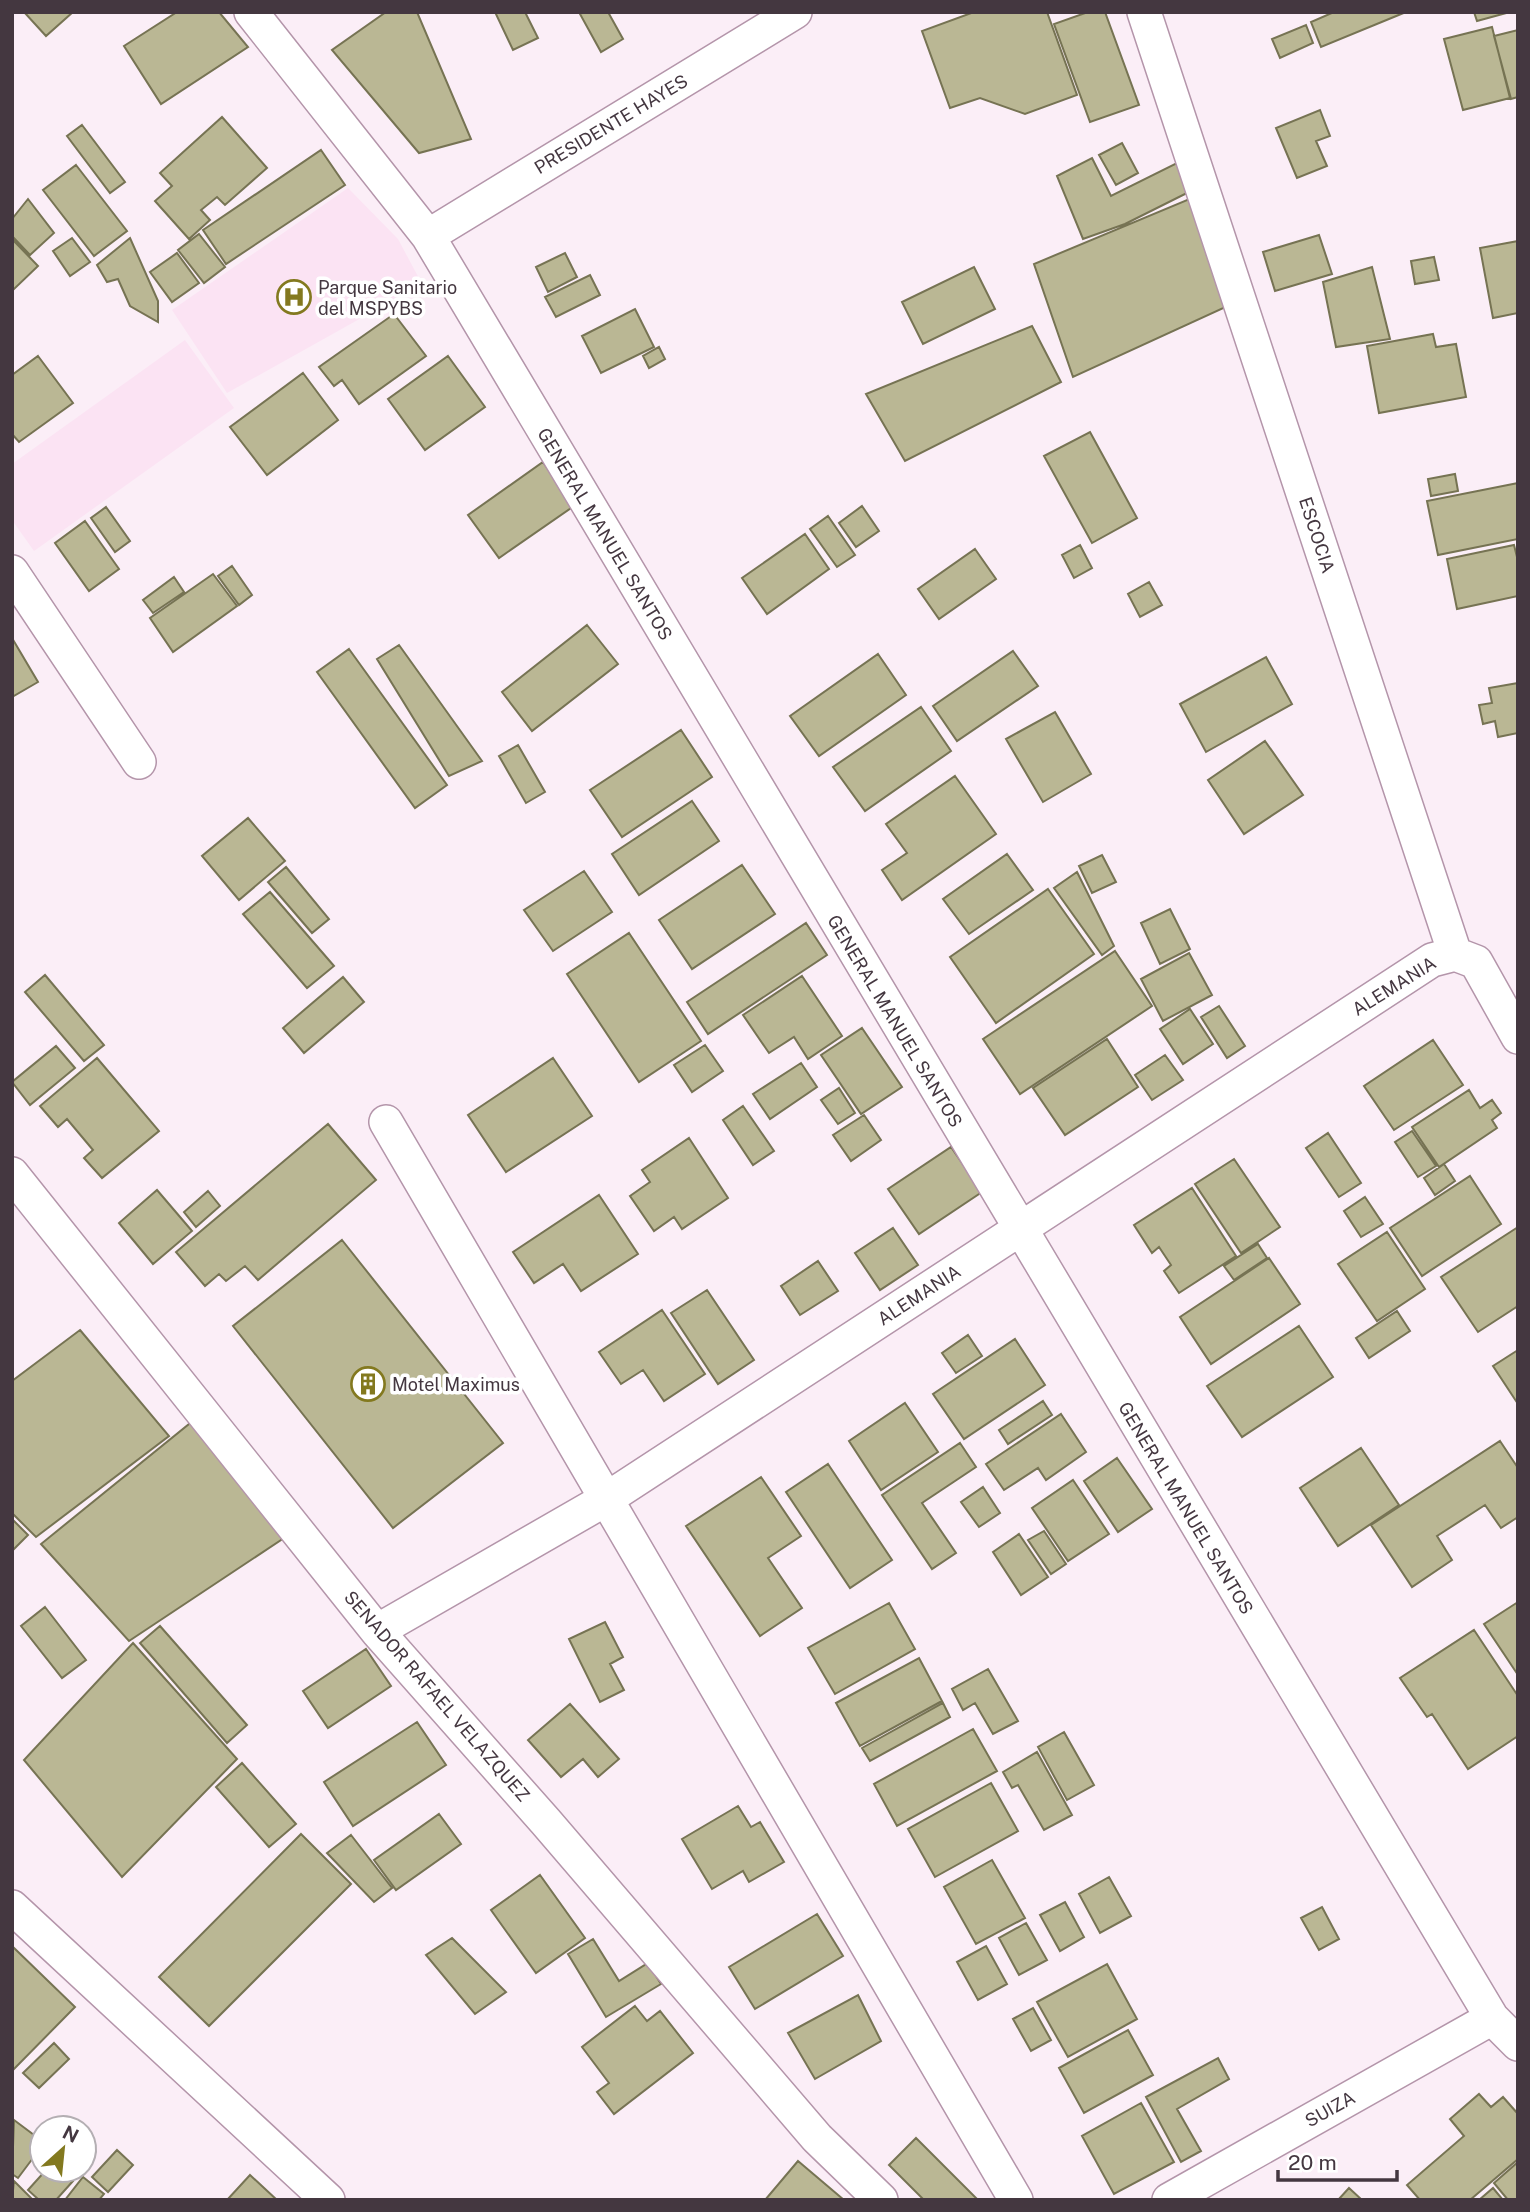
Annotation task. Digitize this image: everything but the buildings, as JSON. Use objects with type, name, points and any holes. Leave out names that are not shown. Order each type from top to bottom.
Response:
[{"type":"street","name":"GENERAL MANUEL SANTOS","points":[[251,12],[428,236],[1019,1230],[1492,2018],[1518,2045]]},
{"type":"street","name":"PRESIDENTE HAYES","points":[[428,236],[795,12]]},
{"type":"street","name":"ESCOCIA","points":[[1144,12],[1455,954]]},
{"type":"street","points":[[12,572],[139,762]]},
{"type":"street","points":[[1455,954],[1476,961],[1518,1037]]},
{"type":"street","name":"ALEMANIA","points":[[377,1630],[608,1498],[1432,960],[1455,954]]},
{"type":"street","points":[[386,1122],[1016,2200]]},
{"type":"street","name":"SENADOR RAFAEL VELAZQUEZ","points":[[12,1174],[377,1630],[547,1822],[817,2138],[881,2200]]},
{"type":"street","points":[[12,1907],[328,2200]]},
{"type":"street","name":"SUIZA","points":[[1169,2200],[1492,2018]]},
{"type":"shaded area","name":"Parque Sanitario del MSPYBS","points":[[348,188],[398,239],[422,284],[227,393],[172,310]]},
{"type":"shaded area","points":[[185,340],[234,408],[34,551],[12,520],[12,464]]},
{"type":"place","name":"Parque Sanitario del MSPYBS","points":[[294,297]]},
{"type":"place","name":"Motel Maximus","points":[[368,1384]]}]
